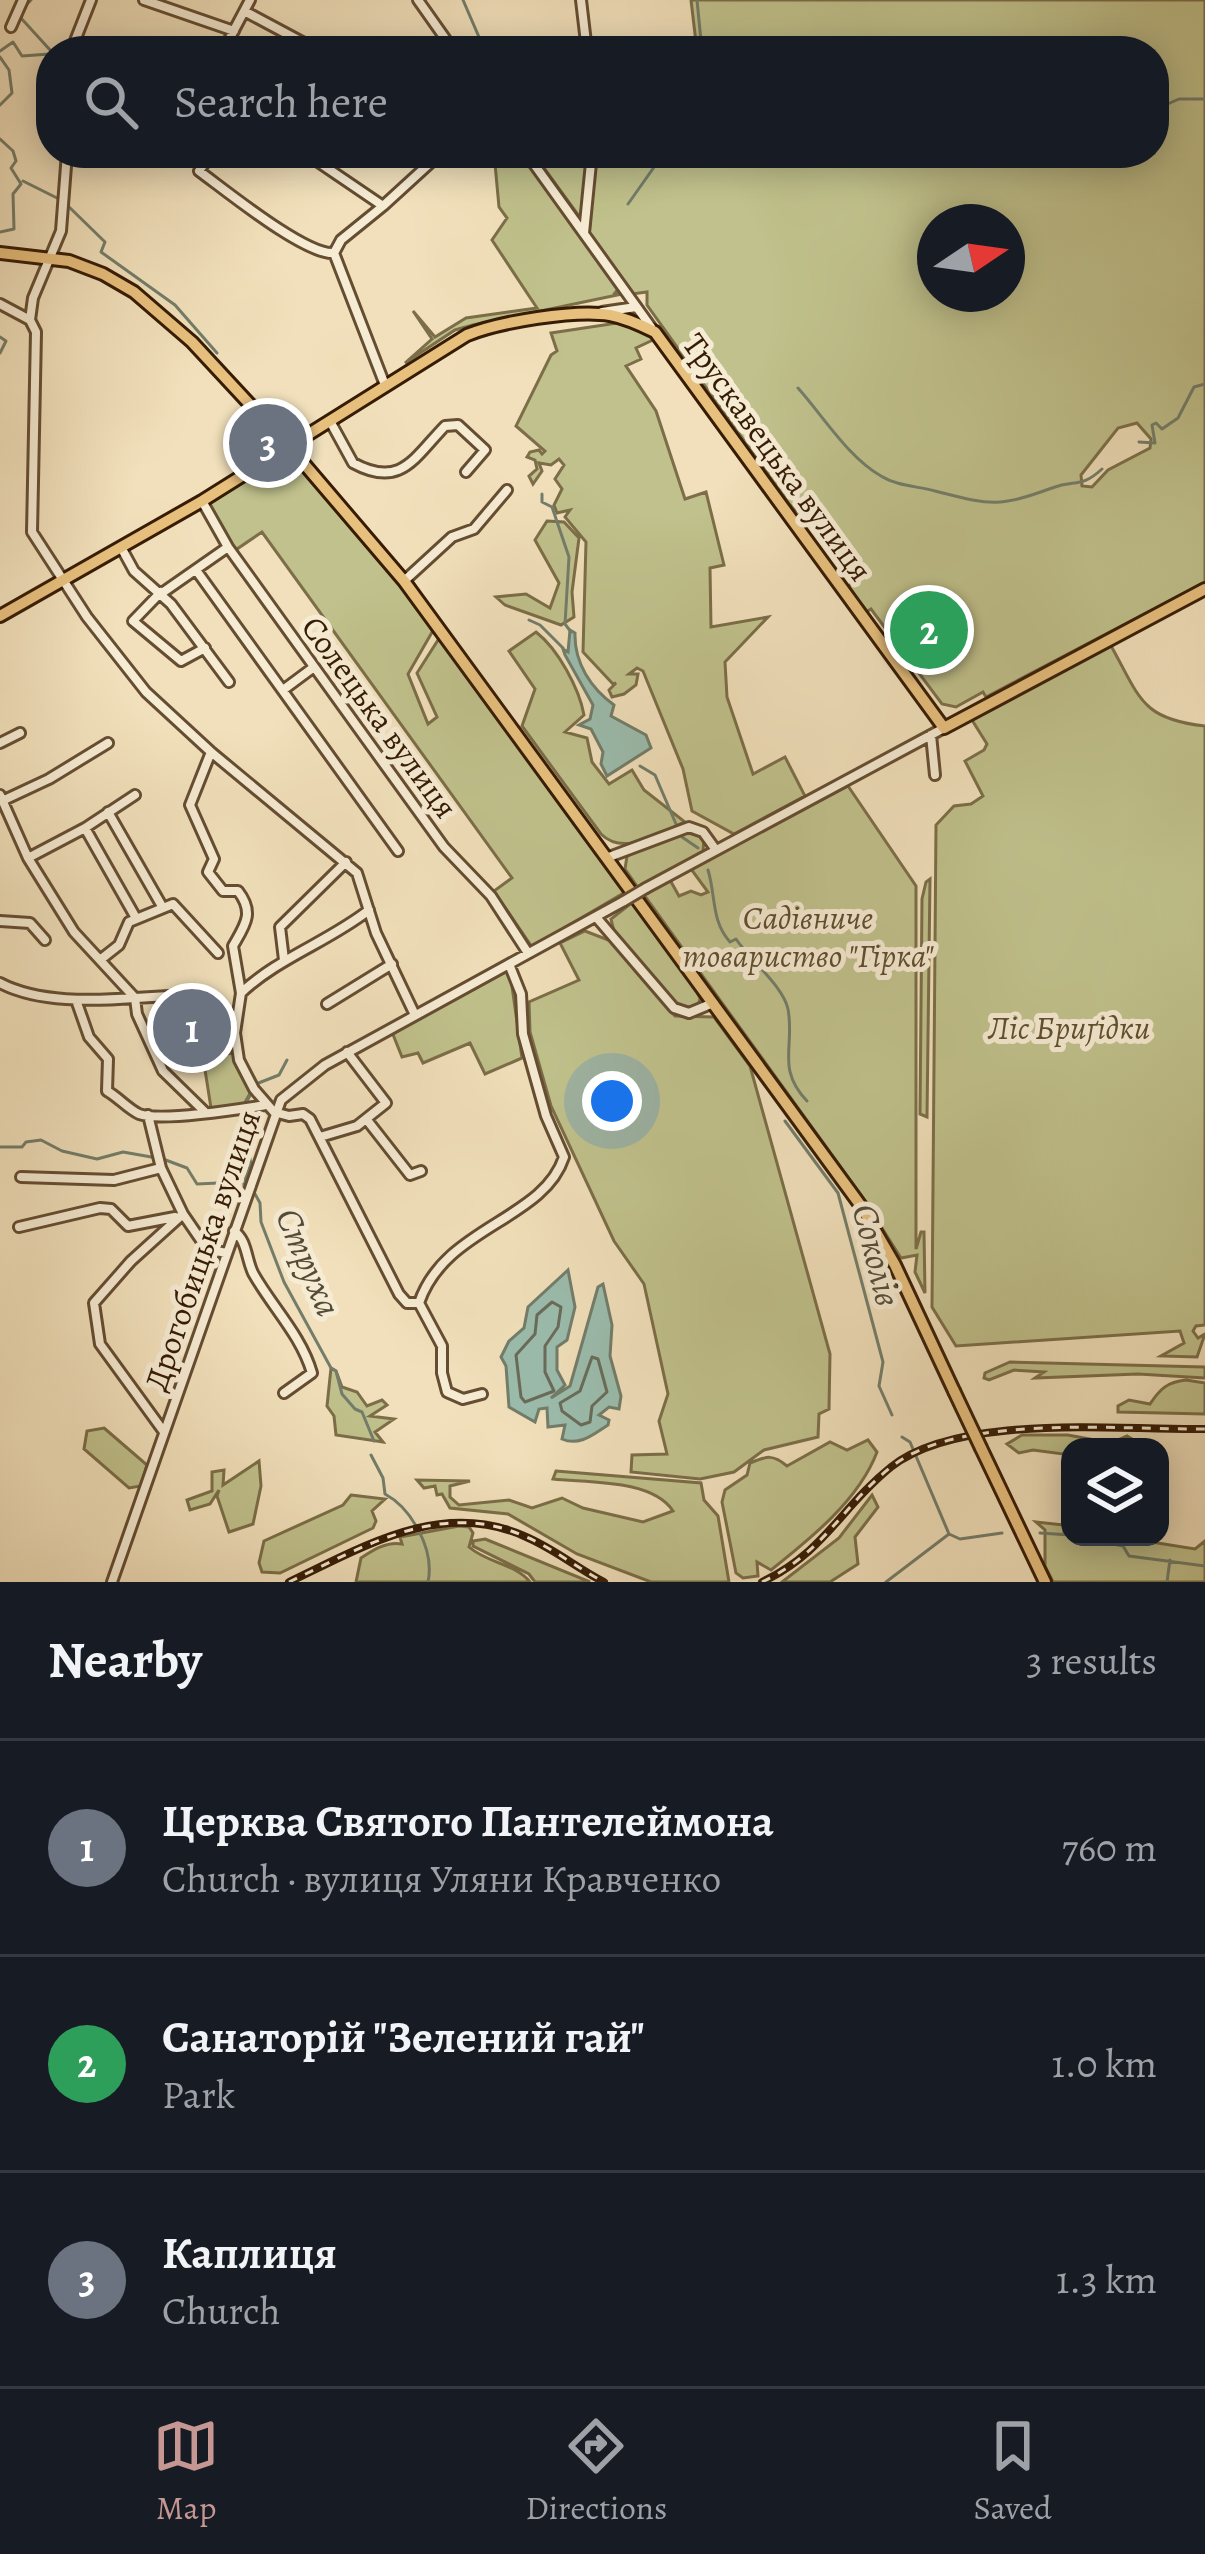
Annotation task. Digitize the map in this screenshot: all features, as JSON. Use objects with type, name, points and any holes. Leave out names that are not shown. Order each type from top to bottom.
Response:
[{"type":"main road","points":[[0,253],[52,257],[103,274],[146,301],[192,342],[290,447],[404,580],[872,1222],[1046,1582]]},
{"type":"main road","points":[[0,616],[122,549],[472,333],[593,314],[650,328]]},
{"type":"main road","name":"Трускавецька вулиця","points":[[650,328],[944,728]]},
{"type":"main road","points":[[306,436],[301,450],[307,467]]},
{"type":"main road","points":[[275,456],[293,458],[307,467]]},
{"type":"main road","points":[[944,728],[1205,589]]},
{"type":"main road","points":[[923,704],[946,716],[966,717]]},
{"type":"street","points":[[11,27],[22,0]]},
{"type":"street","points":[[76,36],[91,0]]},
{"type":"street","points":[[144,0],[234,31]]},
{"type":"street","points":[[231,36],[250,0]]},
{"type":"street","points":[[418,0],[443,36]]},
{"type":"street","points":[[580,0],[584,36]]},
{"type":"street","points":[[246,12],[291,36]]},
{"type":"street","points":[[65,168],[58,241],[33,298],[29,320],[37,338],[31,525],[64,581],[131,675],[211,752],[346,862],[362,881],[369,910],[415,1016]]},
{"type":"street","points":[[201,168],[199,171],[316,251],[334,253]]},
{"type":"street","points":[[327,168],[383,206]]},
{"type":"street","points":[[386,386],[334,253],[340,240],[425,168]]},
{"type":"street","points":[[537,168],[650,328]]},
{"type":"street","points":[[584,233],[590,168]]},
{"type":"street","points":[[0,304],[29,320]]},
{"type":"street","points":[[593,314],[637,307]]},
{"type":"street","points":[[334,419],[356,466],[396,473],[451,423],[458,425],[485,450],[466,472]]},
{"type":"street","points":[[404,580],[456,535],[473,529],[507,490]]},
{"type":"street","name":"Солецька вулиця","points":[[202,501],[314,667],[444,847],[491,896],[528,953]]},
{"type":"street","points":[[205,648],[181,661],[133,621],[162,593],[229,547]]},
{"type":"street","points":[[122,549],[134,571],[162,593],[229,682]]},
{"type":"street","points":[[196,570],[398,850]]},
{"type":"street","points":[[283,690],[314,667]]},
{"type":"street","points":[[935,775],[932,735],[944,728]]},
{"type":"street","points":[[0,743],[20,733]]},
{"type":"street","name":"Дрогобицька вулиця","points":[[112,1582],[247,1192],[270,1108],[347,1052],[932,735]]},
{"type":"street","points":[[108,743],[50,779],[1,798],[28,858],[74,932],[135,998],[137,1014],[163,1070],[205,1112]]},
{"type":"street","points":[[211,752],[190,805],[214,859],[208,872],[223,891],[238,891],[246,903],[248,922],[233,946],[241,993],[235,1033],[239,1060],[270,1108]]},
{"type":"street","points":[[28,858],[135,795]]},
{"type":"street","points":[[108,812],[163,908]]},
{"type":"street","points":[[609,857],[689,827],[709,838],[735,839]]},
{"type":"street","points":[[85,828],[136,918]]},
{"type":"street","points":[[709,838],[716,850]]},
{"type":"street","points":[[284,960],[280,927],[346,862]]},
{"type":"street","points":[[99,961],[119,945],[123,929],[136,918],[176,905],[218,953]]},
{"type":"street","points":[[241,993],[284,960],[327,941],[369,910]]},
{"type":"street","points":[[596,917],[674,1008],[689,1013],[713,1003]]},
{"type":"street","points":[[0,921],[30,923],[45,940]]},
{"type":"street","points":[[327,1004],[392,964]]},
{"type":"street","points":[[419,1303],[450,1253],[536,1197],[557,1174],[564,1157],[540,1097],[523,1034],[521,994],[508,964]]},
{"type":"street","points":[[0,983],[24,992],[76,999],[169,996],[203,1020],[235,1033]]},
{"type":"street","points":[[76,999],[89,1037],[108,1058],[107,1091],[134,1112],[270,1108],[306,1115],[399,1294],[407,1303],[419,1303]]},
{"type":"street","points":[[320,1137],[367,1120],[386,1100],[347,1052]]},
{"type":"street","points":[[148,1115],[179,1215],[208,1250],[226,1253]]},
{"type":"street","points":[[367,1120],[408,1172],[421,1171]]},
{"type":"street","points":[[21,1177],[114,1180],[161,1168]]},
{"type":"street","points":[[19,1227],[100,1208],[110,1209],[128,1226],[179,1215]]},
{"type":"street","points":[[164,1432],[100,1344],[93,1306],[179,1215]]},
{"type":"street","points":[[234,1231],[242,1236],[255,1275],[307,1354],[312,1372],[284,1393]]},
{"type":"street","points":[[419,1303],[442,1346],[447,1392],[463,1399],[482,1394]]},
{"type":"green space","points":[[691,0],[1205,0],[1205,582],[986,697],[983,692],[956,707],[942,704],[871,609],[866,612],[848,588],[862,567],[851,552],[845,558],[836,554],[811,515],[803,516],[790,505],[647,305],[647,292],[632,294],[589,234],[595,168],[1169,168],[1169,36],[695,36]],"holes":[[[1137,423],[1151,439],[1150,448],[1108,470],[1092,487],[1082,486],[1081,475],[1118,428]]]},
{"type":"green space","points":[[495,168],[533,168],[619,288],[615,293],[622,294],[455,330],[405,363],[432,339],[413,311],[435,337],[466,318],[537,308],[492,240],[507,218],[499,207]]},
{"type":"green space","points":[[544,168],[589,168],[584,223]]},
{"type":"green space","points":[[617,323],[655,339],[636,348],[641,359],[626,366],[656,411],[685,499],[706,492],[724,565],[710,568],[711,627],[768,617],[725,662],[727,697],[753,774],[785,757],[805,796],[734,834],[692,811],[683,769],[643,671],[637,668],[629,674],[638,674],[636,685],[612,697],[609,690],[616,683],[583,652],[586,542],[565,517],[570,510],[557,513],[554,505],[562,489],[555,479],[564,465],[559,459],[551,465],[539,463],[542,471],[533,484],[529,476],[537,469],[535,460],[527,457],[530,452],[545,451],[516,426],[557,351],[551,333]]},
{"type":"green space","points":[[288,460],[303,470],[396,574],[435,627],[408,674],[428,724],[437,717],[417,673],[440,637],[627,891],[532,947],[494,891],[512,878],[262,532],[234,551],[207,505],[273,461]]},
{"type":"green space","points":[[547,521],[564,522],[579,538],[574,617],[561,625],[505,605],[496,597],[526,594],[550,608],[559,583],[535,540]]},
{"type":"green space","points":[[536,632],[560,659],[581,704],[584,715],[565,732],[587,738],[592,762],[609,784],[632,770],[644,790],[685,822],[631,843],[610,841],[601,834],[522,726],[535,689],[509,651]]},
{"type":"green space","name":"Ліс Бриґідки","points":[[1110,644],[1136,691],[1154,711],[1205,726],[1205,1325],[1193,1331],[1198,1338],[1205,1334],[1197,1357],[1161,1356],[1184,1343],[1180,1331],[956,1346],[932,1307],[936,825],[954,806],[971,804],[983,796],[965,761],[987,744],[972,720]]},
{"type":"green space","name":"Садівниче товариство \"Гірка\"","points":[[848,786],[916,886],[916,1249],[924,1232],[925,1293],[915,1272],[917,1255],[901,1258],[861,1195],[644,895],[670,880],[679,896],[708,892],[691,869]]},
{"type":"green space","points":[[683,831],[704,838],[703,851],[639,889],[625,869],[627,856]]},
{"type":"green space","points":[[930,879],[927,1117],[920,1114],[922,899]]},
{"type":"green space","points":[[634,901],[694,986],[700,998],[698,1007],[683,1010],[676,1004],[615,935],[611,919]]},
{"type":"green space","points":[[585,931],[611,941],[675,1016],[714,1017],[750,1066],[830,1354],[829,1409],[819,1414],[818,1437],[764,1450],[734,1472],[700,1479],[631,1472],[632,1455],[667,1454],[659,1421],[668,1394],[644,1284],[614,1241],[551,1106],[530,1032],[529,1002],[579,980],[560,943]]},
{"type":"green space","points":[[506,971],[522,1058],[485,1074],[470,1043],[423,1063],[418,1053],[402,1057],[392,1032]]},
{"type":"green space","points":[[234,1053],[252,1090],[243,1106],[211,1108],[203,1057]]},
{"type":"green space","points":[[1010,1362],[1205,1367],[1205,1378],[1138,1374],[1035,1378],[1044,1372],[1014,1370],[984,1378],[985,1373]]},
{"type":"green space","points":[[331,1368],[342,1387],[357,1392],[367,1406],[382,1400],[387,1405],[370,1416],[394,1419],[375,1432],[383,1442],[336,1435],[334,1416],[327,1406]]},
{"type":"green space","points":[[1186,1380],[1205,1383],[1205,1414],[1118,1412],[1118,1406],[1129,1400],[1150,1404],[1165,1387]]},
{"type":"green space","points":[[104,1428],[147,1465],[141,1486],[129,1488],[84,1449],[87,1431]]},
{"type":"green space","points":[[1022,1435],[1084,1438],[1061,1438],[1061,1454],[1019,1453],[1007,1444]]},
{"type":"green space","points":[[868,1440],[877,1452],[869,1470],[832,1517],[771,1570],[757,1562],[758,1576],[743,1578],[736,1573],[722,1502],[725,1490],[747,1475],[750,1463],[770,1457],[787,1466],[830,1442],[847,1450]]},
{"type":"green space","points":[[259,1461],[261,1486],[253,1524],[229,1532],[219,1490],[210,1504],[190,1510],[187,1500],[212,1491],[212,1472],[224,1470],[223,1485]]},
{"type":"green space","points":[[556,1471],[701,1483],[704,1500],[718,1516],[729,1582],[651,1582],[577,1554],[508,1514],[450,1508],[435,1486],[424,1488],[417,1480],[470,1481],[450,1486],[450,1497],[459,1505],[509,1500],[532,1508],[562,1498],[583,1508],[643,1522],[673,1511],[650,1493],[618,1484],[553,1479]]},
{"type":"green space","points":[[351,1495],[385,1499],[372,1511],[373,1528],[280,1573],[262,1572],[264,1541],[343,1505]]},
{"type":"green space","points":[[872,1495],[878,1507],[855,1537],[858,1564],[830,1582],[782,1582],[839,1538]]},
{"type":"green space","points":[[1036,1522],[1061,1525],[1061,1546],[1195,1549],[1205,1541],[1205,1582],[1053,1582],[1045,1566],[1045,1530]]},
{"type":"green space","points":[[459,1526],[473,1533],[469,1547],[530,1582],[356,1582],[361,1558],[375,1549],[402,1544],[400,1537]]},
{"type":"green space","points":[[485,1539],[590,1582],[535,1582],[529,1574],[473,1546],[473,1541]]},
{"type":"water","points":[[570,630],[575,633],[577,655],[586,674],[614,705],[611,716],[646,735],[651,748],[607,776],[601,764],[603,752],[591,729],[579,725],[590,719],[593,705],[563,649],[568,652]]},
{"type":"water","points":[[568,1270],[575,1307],[567,1340],[557,1347],[557,1370],[565,1385],[551,1398],[570,1386],[598,1287],[603,1284],[612,1325],[610,1356],[621,1396],[619,1409],[609,1407],[599,1415],[609,1420],[608,1425],[575,1441],[562,1439],[565,1425],[548,1427],[547,1408],[539,1409],[535,1422],[509,1407],[501,1357],[509,1341],[524,1328],[528,1307]]},
{"type":"waterway","points":[[22,9],[31,0]]},
{"type":"waterway","points":[[463,0],[479,36]]},
{"type":"waterway","points":[[697,0],[701,36]]},
{"type":"waterway","points":[[20,17],[37,36]]},
{"type":"waterway","points":[[0,51],[13,42],[22,56],[36,55]]},
{"type":"waterway","points":[[0,57],[9,70],[12,93],[0,105]]},
{"type":"waterway","points":[[1169,103],[1205,99]]},
{"type":"waterway","points":[[0,139],[13,151],[16,161],[11,168],[21,184],[13,194],[14,229],[0,232]]},
{"type":"waterway","points":[[542,168],[583,226]]},
{"type":"waterway","points":[[628,204],[653,168]]},
{"type":"waterway","points":[[23,181],[59,199]]},
{"type":"waterway","points":[[66,204],[105,242],[101,252],[175,305],[217,353]]},
{"type":"waterway","points":[[589,234],[634,295]]},
{"type":"waterway","points":[[638,301],[641,306]]},
{"type":"waterway","points":[[0,337],[6,341],[0,353]]},
{"type":"waterway","points":[[1139,442],[1155,443],[1152,425],[1162,429],[1178,418],[1194,387],[1205,384]]},
{"type":"waterway","points":[[798,388],[858,458],[900,484],[982,501],[1006,501],[1083,481],[1102,469]]},
{"type":"waterway","name":"Соколів","points":[[542,494],[542,502],[552,507],[569,557],[565,624],[571,632]]},
{"type":"waterway","points":[[88,610],[98,623]]},
{"type":"waterway","points":[[529,620],[563,648]]},
{"type":"waterway","name":"Соколів","points":[[640,766],[655,775],[676,824]]},
{"type":"waterway","name":"Соколів","points":[[682,837],[698,848]]},
{"type":"waterway","name":"Соколів","points":[[708,870],[724,934],[730,942],[736,939],[785,1000],[790,1023],[789,1067],[807,1101]]},
{"type":"waterway","points":[[244,1107],[256,1084],[279,1075],[287,1060]]},
{"type":"waterway","points":[[244,1111],[247,1142]]},
{"type":"waterway","name":"Соколів","points":[[785,1121],[838,1193],[883,1362],[879,1386],[892,1415]]},
{"type":"waterway","name":"Струха","points":[[0,1147],[22,1147],[41,1140],[62,1151],[97,1159],[123,1152],[157,1158]]},
{"type":"waterway","points":[[244,1183],[251,1164],[247,1144]]},
{"type":"waterway","name":"Струха","points":[[163,1159],[187,1168],[197,1184],[240,1182],[244,1191],[255,1194],[284,1282],[336,1371],[342,1394],[362,1412],[374,1441]]},
{"type":"waterway","name":"Соколів","points":[[902,1437],[910,1442],[949,1534]]},
{"type":"waterway","name":"Струха","points":[[371,1455],[385,1494],[404,1509],[419,1531],[428,1556],[428,1582]]},
{"type":"waterway","points":[[886,1582],[949,1534],[960,1539],[1002,1533]]},
{"type":"waterway","points":[[1040,1533],[1061,1534]]},
{"type":"waterway","points":[[1123,1546],[1129,1556],[1205,1566]]},
{"type":"waterway","points":[[1167,1582],[1170,1560]]},
{"type":"railway","points":[[762,1582],[802,1557],[874,1482],[920,1450],[956,1438],[1041,1428],[1205,1429]]},
{"type":"railway","points":[[289,1582],[403,1532],[463,1523],[524,1536],[604,1582]]},
{"type":"place","name":"Каплиця","points":[[268,443]]},
{"type":"place","name":"Санаторій \"Зелений гай\"","points":[[929,630]]},
{"type":"place","name":"Церква Святого Пантелеймона","points":[[192,1028]]}]
